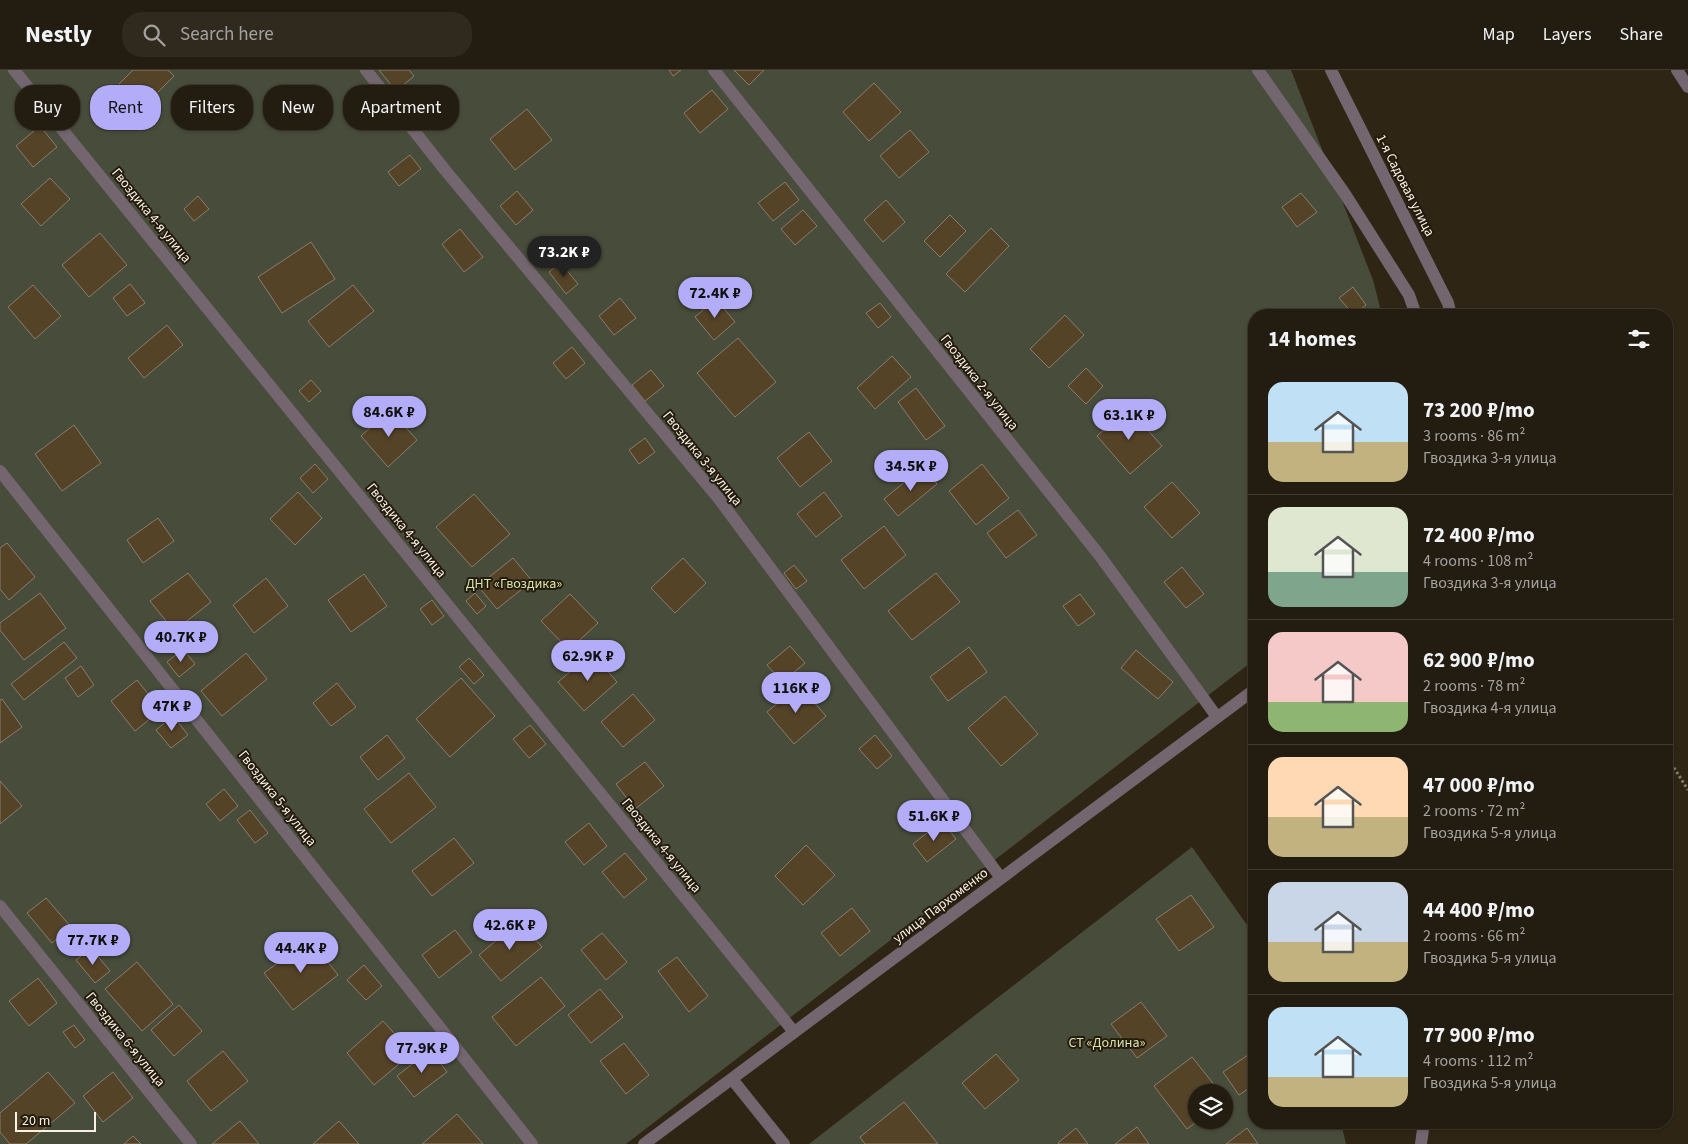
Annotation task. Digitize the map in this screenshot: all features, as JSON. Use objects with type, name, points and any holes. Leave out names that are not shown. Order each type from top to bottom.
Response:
[{"type":"street","name":"Гвоздика 4-я улица","points":[[14,70],[794,1032]]},
{"type":"street","name":"Гвоздика 3-я улица","points":[[366,70],[445,170],[719,500],[1001,878]]},
{"type":"street","name":"Гвоздика 2-я улица","points":[[714,70],[1100,556],[1217,717]]},
{"type":"street","points":[[1258,70],[1345,194],[1409,295],[1414,309]]},
{"type":"street","name":"1-я Садовая улица","points":[[1332,70],[1450,309]]},
{"type":"street","points":[[1677,70],[1688,87]]},
{"type":"street","name":"Гвоздика 5-я улица","points":[[0,471],[532,1144]]},
{"type":"street","name":"улица Пархоменко","points":[[644,1144],[1217,717],[1248,697]]},
{"type":"street","name":"Гвоздика 6-я улица","points":[[0,906],[192,1144]]},
{"type":"street","points":[[732,1079],[784,1144]]},
{"type":"street","points":[[1421,1144],[1423,1129]]},
{"type":"path","points":[[1673,766],[1688,790]]},
{"type":"green space","name":"ДНТ «Гвоздика»","points":[[0,70],[1291,70],[1373,280],[1380,309],[1248,309],[1248,665],[626,1144],[0,1144]]},
{"type":"green space","name":"СТ «Долина»","points":[[1192,847],[1248,926],[1248,1129],[1342,1129],[1346,1144],[809,1144]]},
{"type":"building","points":[[133,70],[168,70],[174,76],[161,89],[161,85],[119,84]]},
{"type":"building","points":[[379,70],[409,70],[414,76],[403,85],[391,85]]},
{"type":"building","points":[[669,70],[681,70],[673,76]]},
{"type":"building","points":[[734,70],[764,70],[749,85]]},
{"type":"building","points":[[874,83],[901,112],[869,141],[843,112]]},
{"type":"building","points":[[712,90],[728,109],[700,133],[684,113]]},
{"type":"building","points":[[527,109],[552,140],[515,170],[490,139]]},
{"type":"building","points":[[35,130],[43,130],[57,147],[33,167],[16,146]]},
{"type":"building","points":[[910,130],[929,152],[899,178],[880,156]]},
{"type":"building","points":[[410,155],[421,169],[399,186],[388,172]]},
{"type":"building","points":[[50,178],[70,199],[41,226],[21,204]]},
{"type":"building","points":[[785,182],[799,200],[773,221],[758,203]]},
{"type":"building","points":[[517,191],[533,210],[516,225],[500,206]]},
{"type":"building","points":[[1301,193],[1317,212],[1297,227],[1282,207]]},
{"type":"building","points":[[198,196],[209,209],[194,221],[184,209]]},
{"type":"building","points":[[886,200],[905,222],[883,242],[864,220]]},
{"type":"building","points":[[803,210],[817,226],[795,245],[781,229]]},
{"type":"building","points":[[950,215],[966,231],[940,257],[924,241]]},
{"type":"building","points":[[991,228],[1009,246],[965,292],[946,274]]},
{"type":"building","points":[[460,229],[483,257],[464,272],[442,244]]},
{"type":"building","points":[[100,233],[127,265],[89,297],[62,265]]},
{"type":"building","points":[[311,242],[335,279],[282,313],[258,277]]},
{"type":"building","points":[[561,263],[578,284],[566,294],[549,272]]},
{"type":"building","points":[[130,284],[145,303],[127,316],[113,298]]},
{"type":"building","points":[[33,285],[61,316],[35,339],[8,307]]},
{"type":"building","points":[[353,285],[374,311],[329,347],[308,321]]},
{"type":"building","points":[[1353,287],[1366,305],[1361,309],[1349,309],[1339,298]]},
{"type":"building","points":[[620,298],[636,318],[614,335],[599,316]]},
{"type":"building","points":[[716,299],[735,322],[714,340],[695,317]]},
{"type":"building","points":[[880,303],[891,317],[878,328],[866,313]]},
{"type":"building","points":[[1065,315],[1084,335],[1049,368],[1030,349]]},
{"type":"building","points":[[167,325],[183,345],[144,378],[128,358]]},
{"type":"building","points":[[738,338],[776,382],[735,417],[697,373]]},
{"type":"building","points":[[572,347],[585,363],[566,379],[553,363]]},
{"type":"building","points":[[892,356],[911,377],[875,409],[857,388]]},
{"type":"building","points":[[1086,368],[1103,386],[1086,404],[1068,386]]},
{"type":"building","points":[[651,370],[664,386],[645,401],[632,385]]},
{"type":"building","points":[[311,380],[321,391],[309,402],[299,391]]},
{"type":"building","points":[[916,388],[945,426],[926,440],[898,402]]},
{"type":"building","points":[[1128,408],[1162,446],[1130,474],[1097,436]]},
{"type":"building","points":[[390,410],[417,440],[388,467],[361,436]]},
{"type":"building","points":[[74,425],[101,463],[62,491],[35,454]]},
{"type":"building","points":[[809,432],[832,461],[800,487],[777,458]]},
{"type":"building","points":[[645,438],[655,452],[639,464],[629,450]]},
{"type":"building","points":[[315,464],[328,479],[313,493],[300,478]]},
{"type":"building","points":[[982,464],[1009,498],[976,525],[949,491]]},
{"type":"building","points":[[923,467],[937,484],[898,516],[884,499]]},
{"type":"building","points":[[1172,482],[1200,513],[1172,538],[1144,507]]},
{"type":"building","points":[[298,492],[322,518],[295,545],[270,519]]},
{"type":"building","points":[[824,492],[842,516],[816,537],[797,514]]},
{"type":"building","points":[[474,494],[510,534],[472,567],[436,527]]},
{"type":"building","points":[[1018,510],[1037,535],[1006,558],[987,533]]},
{"type":"building","points":[[158,518],[174,541],[143,563],[127,540]]},
{"type":"building","points":[[884,526],[906,555],[864,589],[841,560]]},
{"type":"building","points":[[7,543],[35,577],[9,600],[0,589],[0,548]]},
{"type":"building","points":[[513,558],[532,581],[497,609],[478,586]]},
{"type":"building","points":[[683,558],[706,583],[675,613],[651,588]]},
{"type":"building","points":[[794,565],[807,581],[796,589],[784,573]]},
{"type":"building","points":[[1182,567],[1204,594],[1186,608],[1164,582]]},
{"type":"building","points":[[188,573],[211,602],[174,631],[150,601]]},
{"type":"building","points":[[936,573],[960,602],[912,640],[888,611]]},
{"type":"building","points":[[364,574],[387,606],[351,632],[328,600]]},
{"type":"building","points":[[266,578],[288,606],[254,633],[233,605]]},
{"type":"building","points":[[40,593],[66,628],[24,660],[0,630],[0,623]]},
{"type":"building","points":[[475,593],[486,606],[477,614],[466,601]]},
{"type":"building","points":[[570,594],[598,623],[569,650],[541,621]]},
{"type":"building","points":[[1080,594],[1095,614],[1078,626],[1063,606]]},
{"type":"building","points":[[432,600],[444,616],[432,625],[420,609]]},
{"type":"building","points":[[64,642],[77,658],[24,700],[11,684]]},
{"type":"building","points":[[790,646],[805,663],[782,682],[767,665]]},
{"type":"building","points":[[969,647],[987,672],[948,701],[930,677]]},
{"type":"building","points":[[183,649],[195,664],[179,677],[167,662]]},
{"type":"building","points":[[1136,650],[1173,682],[1158,699],[1121,668]]},
{"type":"building","points":[[246,653],[267,679],[222,716],[201,691]]},
{"type":"building","points":[[592,653],[617,682],[584,711],[558,682]]},
{"type":"building","points":[[469,658],[484,675],[474,684],[459,667]]},
{"type":"building","points":[[81,666],[94,685],[78,697],[65,678]]},
{"type":"building","points":[[461,678],[495,716],[450,757],[416,719]]},
{"type":"building","points":[[137,680],[161,710],[135,731],[111,701]]},
{"type":"building","points":[[337,683],[356,707],[331,726],[313,703]]},
{"type":"building","points":[[799,685],[826,716],[794,744],[767,712]]},
{"type":"building","points":[[633,694],[655,720],[623,747],[601,722]]},
{"type":"building","points":[[1005,696],[1038,734],[1001,766],[968,728]]},
{"type":"building","points":[[2,699],[22,727],[0,743],[0,700]]},
{"type":"building","points":[[173,716],[188,735],[171,748],[156,730]]},
{"type":"building","points":[[530,725],[546,744],[529,758],[513,739]]},
{"type":"building","points":[[387,735],[405,758],[378,780],[360,757]]},
{"type":"building","points":[[875,735],[892,756],[877,769],[859,749]]},
{"type":"building","points":[[645,762],[664,786],[635,809],[616,784]]},
{"type":"building","points":[[409,773],[436,807],[391,843],[364,809]]},
{"type":"building","points":[[0,781],[22,806],[0,824]]},
{"type":"building","points":[[224,789],[238,806],[220,821],[206,804]]},
{"type":"building","points":[[250,810],[268,833],[255,843],[237,820]]},
{"type":"building","points":[[942,821],[956,839],[927,862],[913,844]]},
{"type":"building","points":[[589,823],[607,846],[584,865],[565,842]]},
{"type":"building","points":[[454,838],[474,863],[432,896],[412,871]]},
{"type":"building","points":[[806,845],[835,875],[803,905],[775,876]]},
{"type":"building","points":[[625,853],[647,879],[624,898],[602,872]]},
{"type":"building","points":[[1191,895],[1214,927],[1179,951],[1156,919]]},
{"type":"building","points":[[46,898],[71,927],[52,943],[27,913]]},
{"type":"building","points":[[852,908],[870,931],[840,956],[821,933]]},
{"type":"building","points":[[519,921],[542,947],[501,981],[479,955]]},
{"type":"building","points":[[455,930],[472,952],[439,978],[422,955]]},
{"type":"building","points":[[602,933],[627,962],[606,980],[581,950]]},
{"type":"building","points":[[310,939],[338,975],[293,1010],[264,973]]},
{"type":"building","points":[[91,948],[110,971],[95,983],[76,960]]},
{"type":"building","points":[[677,957],[708,996],[689,1012],[658,971]]},
{"type":"building","points":[[137,962],[173,1004],[142,1031],[105,989]]},
{"type":"building","points":[[364,965],[382,986],[366,1000],[347,980]]},
{"type":"building","points":[[541,977],[565,1006],[516,1046],[492,1017]]},
{"type":"building","points":[[38,978],[57,1003],[29,1026],[9,1001]]},
{"type":"building","points":[[600,989],[623,1017],[591,1043],[568,1015]]},
{"type":"building","points":[[1141,1002],[1167,1036],[1137,1058],[1111,1024]]},
{"type":"building","points":[[179,1005],[202,1031],[174,1056],[151,1030]]},
{"type":"building","points":[[383,1021],[412,1053],[374,1085],[347,1053]]},
{"type":"building","points":[[74,1025],[85,1040],[75,1048],[63,1032]]},
{"type":"building","points":[[624,1043],[649,1075],[626,1094],[600,1061]]},
{"type":"building","points":[[430,1050],[447,1072],[414,1097],[397,1076]]},
{"type":"building","points":[[223,1051],[248,1081],[211,1111],[187,1081]]},
{"type":"building","points":[[996,1054],[1019,1080],[985,1109],[962,1083]]},
{"type":"building","points":[[1248,1055],[1248,1089],[1239,1095],[1223,1072]]},
{"type":"building","points":[[1192,1057],[1214,1084],[1188,1084],[1187,1129],[1154,1086]]},
{"type":"building","points":[[48,1072],[75,1103],[26,1144],[10,1144],[0,1132],[0,1113]]},
{"type":"building","points":[[113,1072],[133,1098],[103,1122],[83,1096]]},
{"type":"building","points":[[904,1102],[938,1144],[865,1144],[860,1137]]},
{"type":"building","points":[[457,1114],[483,1144],[422,1144]]},
{"type":"building","points":[[240,1121],[259,1144],[212,1144]]},
{"type":"building","points":[[339,1121],[359,1144],[313,1144]]},
{"type":"building","points":[[1137,1127],[1149,1144],[1115,1144]]},
{"type":"building","points":[[1076,1128],[1088,1144],[1058,1143]]},
{"type":"building","points":[[1247,1128],[1258,1144],[1226,1144]]},
{"type":"building","points":[[133,1136],[141,1144],[124,1144]]}]
